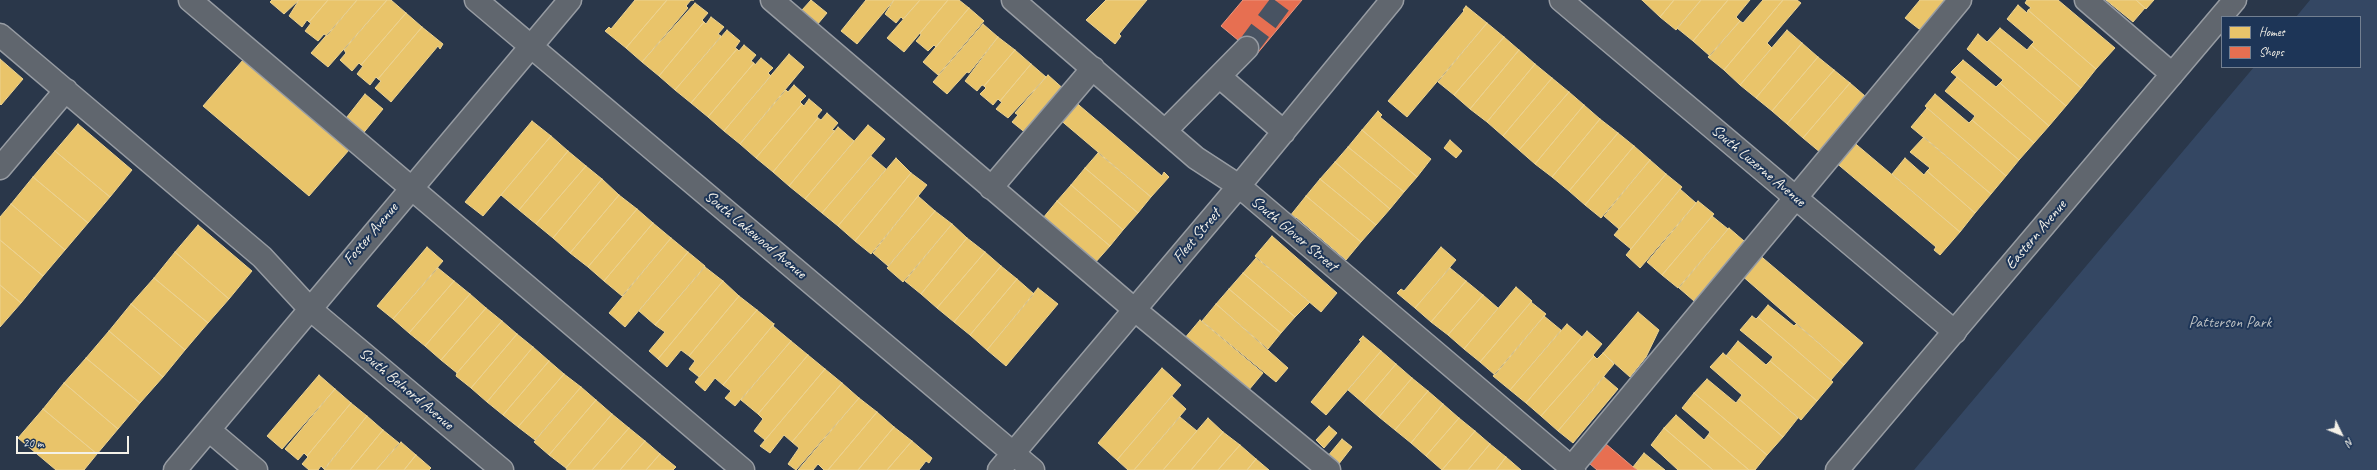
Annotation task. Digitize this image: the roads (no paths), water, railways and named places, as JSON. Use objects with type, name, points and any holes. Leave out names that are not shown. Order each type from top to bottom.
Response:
[{"type":"street","points":[[190,0],[743,470]]},
{"type":"street","name":"South Lakewood Avenue","points":[[476,0],[1033,470]]},
{"type":"street","name":"Foster Avenue","points":[[175,470],[410,188],[570,0]]},
{"type":"street","name":"South Glover Street","points":[[1014,0],[1196,158],[1239,186],[1573,469]]},
{"type":"street","name":"Fleet Street","points":[[999,470],[1239,186],[1392,0]]},
{"type":"street","name":"South Luzerne Avenue","points":[[1561,0],[1955,332]]},
{"type":"street","points":[[1573,469],[1960,0]]},
{"type":"street","points":[[2086,0],[2172,74]]},
{"type":"street","name":"Eastern Avenue","points":[[2221,16],[2235,0]]},
{"type":"street","points":[[786,4],[992,188],[1135,310],[1329,470]]},
{"type":"street","name":"Eastern Avenue","points":[[1837,470],[2221,16]]},
{"type":"street","name":"South Belnord Avenue","points":[[0,35],[262,257],[310,308],[502,470]]},
{"type":"street","points":[[1165,131],[1247,48]]},
{"type":"street","points":[[992,188],[1093,68]]},
{"type":"street","points":[[1220,77],[1284,132]]},
{"type":"street","points":[[0,168],[66,90]]},
{"type":"street","points":[[209,430],[256,470]]},
{"type":"tunnel","points":[[1247,48],[1283,0]]},
{"type":"park label","name":"Patterson Park","points":[[2230,323]]}]
